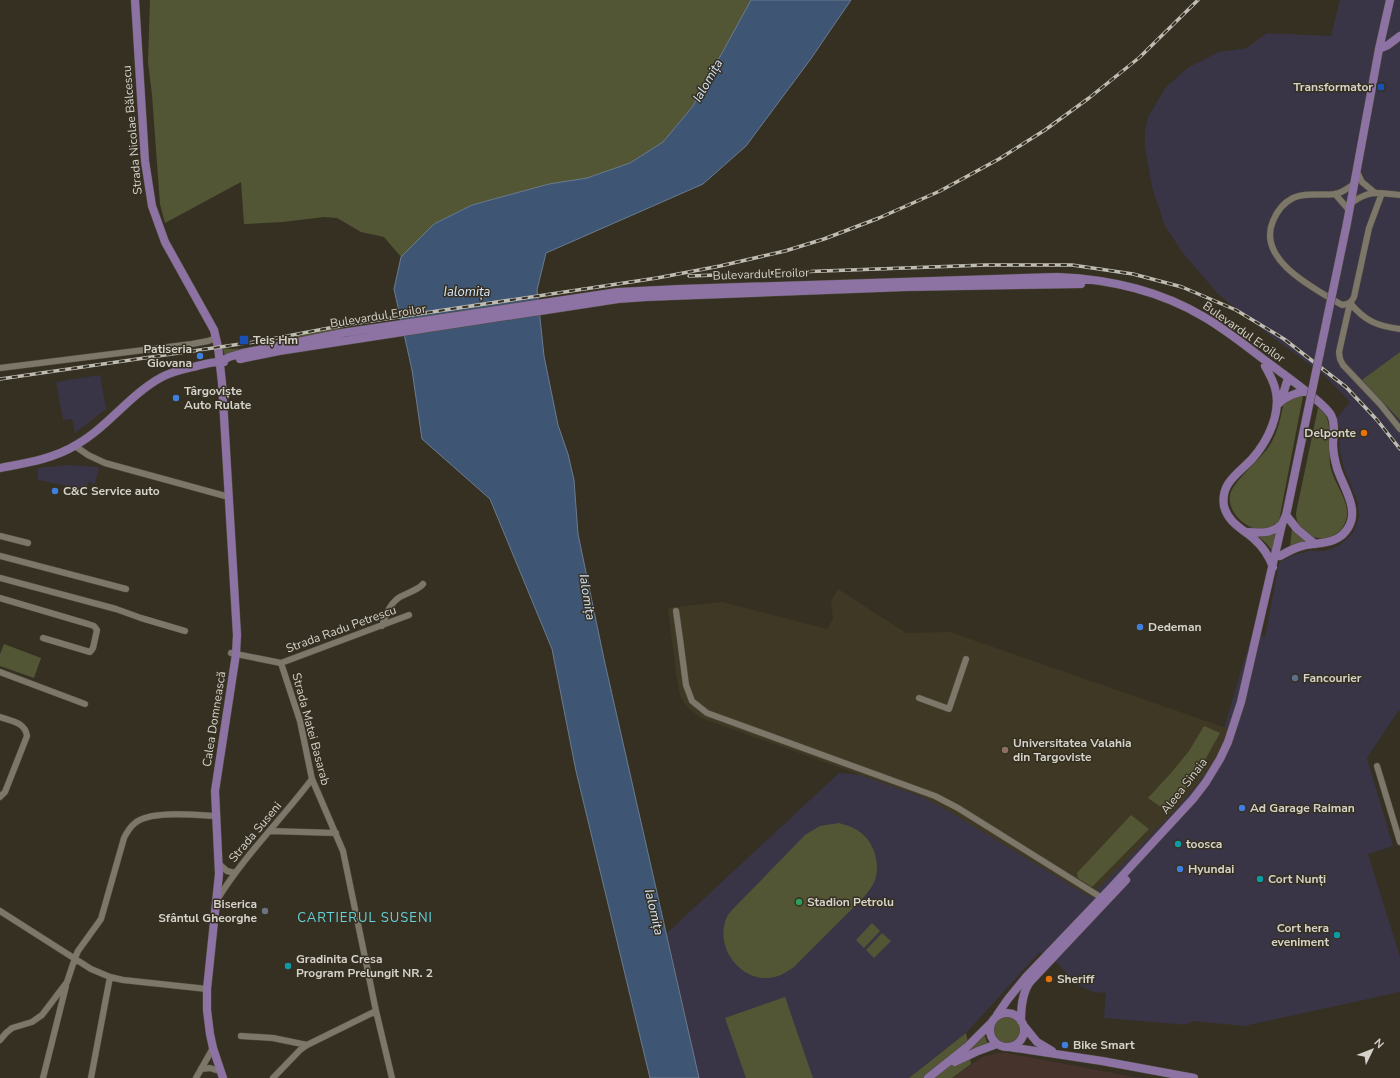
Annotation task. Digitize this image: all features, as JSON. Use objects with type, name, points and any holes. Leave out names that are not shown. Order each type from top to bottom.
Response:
[{"type":"main road","name":"Strada Nicolae Bălcescu","points":[[135,0],[145,161],[152,206],[165,242],[209,321],[216,338],[220,362]]},
{"type":"main road","name":"Aleea Sinaia","points":[[932,1076],[967,1048],[995,1018],[1030,972],[1102,898],[1193,799],[1212,773],[1223,754],[1232,732],[1241,702],[1282,524],[1286,516],[1347,223],[1379,49],[1390,0]]},
{"type":"main road","points":[[1379,49],[1388,45],[1400,36]]},
{"type":"main road","name":"Bulevardul Eroilor","points":[[0,468],[62,453],[75,446],[104,424],[144,389],[162,377],[175,372],[220,362],[229,357],[243,353],[581,300],[618,292],[1057,277],[1097,280],[1122,284],[1149,292],[1189,309],[1221,328],[1325,408],[1332,417],[1334,430],[1334,454],[1340,476],[1350,497],[1353,513],[1348,528],[1343,534],[1332,541],[1300,546],[1280,556]]},
{"type":"main road","name":"Bulevardul Eroilor","points":[[581,300],[905,287],[1089,284],[1122,289],[1170,305],[1201,321],[1265,366],[1285,376]]},
{"type":"main road","name":"Calea Domnească","points":[[204,989],[216,902],[214,816],[216,785],[233,654],[236,608],[217,383],[220,362]]},
{"type":"main road","name":"Calea Domnească","points":[[220,362],[226,497]]},
{"type":"main road","points":[[1265,366],[1273,380],[1279,403]]},
{"type":"main road","points":[[1276,390],[1285,376]]},
{"type":"main road","points":[[1273,567],[1262,546],[1236,525],[1227,514],[1224,506],[1224,497],[1229,481],[1253,458],[1265,442],[1279,403],[1285,376]]},
{"type":"main road","points":[[1279,403],[1288,396],[1304,391]]},
{"type":"main road","name":"Aleea Sinaia","points":[[1009,1047],[1018,1043],[1021,1039],[1024,1029],[1021,1008],[1027,987],[1033,978],[1106,902],[1204,793],[1221,767],[1234,740],[1247,702],[1287,525],[1286,516]]},
{"type":"main road","points":[[1286,516],[1297,529],[1315,544]]},
{"type":"main road","points":[[1246,532],[1270,532],[1282,524]]},
{"type":"main road","name":"Calea Domnească","points":[[214,816],[219,864],[204,989],[211,1050],[223,1078]]},
{"type":"main road","points":[[1060,1054],[1037,1042],[1022,1022],[1013,1014],[1002,1013],[995,1018],[990,1031],[993,1040],[997,1044],[1004,1047],[1060,1054],[1194,1078]]},
{"type":"main road","points":[[932,1076],[970,1054],[997,1044]]},
{"type":"main road","points":[[211,1050],[217,1074]]},
{"type":"street","points":[[1357,172],[1362,182],[1374,192]]},
{"type":"street","points":[[1350,303],[1342,305],[1293,273],[1279,260],[1273,251],[1270,242],[1272,224],[1279,209],[1285,203],[1299,196],[1335,194],[1354,184]]},
{"type":"street","points":[[1335,194],[1350,207],[1365,194],[1374,192],[1400,195]]},
{"type":"street","points":[[1382,193],[1369,228],[1354,298],[1350,303],[1339,352],[1343,365],[1380,404],[1400,429]]},
{"type":"street","points":[[1350,303],[1358,313],[1370,321],[1387,327],[1400,329]]},
{"type":"street","points":[[0,368],[192,344],[216,338]]},
{"type":"street","points":[[75,446],[104,463],[226,497]]},
{"type":"street","points":[[0,536],[28,543]]},
{"type":"street","points":[[0,556],[126,589]]},
{"type":"street","points":[[0,578],[116,609],[185,631]]},
{"type":"street","points":[[382,626],[390,607],[398,597],[420,588],[423,584]]},
{"type":"street","points":[[0,598],[88,624],[94,626],[97,630],[93,648],[90,652],[42,638]]},
{"type":"street","points":[[676,611],[686,685],[692,701],[707,713],[935,796],[964,812],[1102,898]]},
{"type":"street","name":"Strada Radu Petrescu","points":[[281,663],[409,615]]},
{"type":"street","name":"Strada Matei Basarab","points":[[233,654],[281,663],[300,721],[312,779],[343,852],[376,1011],[392,1078]]},
{"type":"street","points":[[919,698],[949,708],[966,659]]},
{"type":"street","points":[[0,672],[85,704]]},
{"type":"street","points":[[0,717],[21,725],[26,729],[26,736],[5,792],[0,797]]},
{"type":"street","points":[[1377,766],[1400,842]]},
{"type":"street","name":"Strada Suseni","points":[[216,902],[235,873],[312,779]]},
{"type":"street","points":[[42,1078],[74,958],[101,919],[124,838],[130,828],[135,823],[153,815],[214,816]]},
{"type":"street","points":[[270,831],[336,833]]},
{"type":"street","points":[[219,864],[227,871],[235,873]]},
{"type":"street","points":[[216,882],[228,882]]},
{"type":"street","points":[[0,911],[74,958],[110,977],[123,980],[204,989]]},
{"type":"street","points":[[91,1078],[110,977]]},
{"type":"street","points":[[0,1040],[12,1028],[32,1022],[42,1015],[67,982]]},
{"type":"street","points":[[273,1078],[300,1050],[307,1045],[376,1011]]},
{"type":"street","points":[[241,1036],[274,1038],[307,1045]]},
{"type":"street","points":[[196,1078],[211,1050]]},
{"type":"street","points":[[201,1069],[210,1068],[217,1074]]},
{"type":"shaded area","points":[[1340,0],[1400,0],[1400,711],[1398,711],[1367,758],[1393,846],[1368,854],[1400,957],[1400,992],[1244,1026],[1193,1021],[1185,1025],[1104,1018],[1106,993],[1093,992],[1078,985],[1058,964],[1040,952],[966,1033],[909,1078],[699,1078],[667,933],[839,773],[873,776],[1221,738],[1252,634],[1265,637],[1279,563],[1291,556],[1309,551],[1326,551],[1340,545],[1353,533],[1359,517],[1358,503],[1344,469],[1339,448],[1340,431],[1337,418],[1350,402],[1325,376],[1268,334],[1218,294],[1183,253],[1165,226],[1152,187],[1145,147],[1145,131],[1148,117],[1166,87],[1189,67],[1219,52],[1247,48],[1267,33],[1331,36]]},
{"type":"shaded area","points":[[100,375],[106,409],[75,433],[72,419],[63,420],[56,382]]},
{"type":"shaded area","points":[[68,465],[99,467],[95,484],[88,482],[87,490],[38,480],[38,468]]},
{"type":"shaded area","name":"Universitatea Valahia din Targoviste","points":[[838,589],[906,633],[950,632],[1229,729],[1213,762],[1196,786],[1174,811],[1090,897],[942,807],[922,797],[701,718],[688,708],[680,696],[668,608],[722,602],[827,629],[833,619],[831,601]]},
{"type":"shaded area","points":[[998,1053],[1007,1053],[1140,1078],[952,1078],[982,1057]]},
{"type":"green space","points":[[150,0],[751,0],[693,106],[663,142],[630,163],[587,179],[549,184],[472,205],[434,224],[401,257],[384,237],[361,232],[337,218],[324,217],[283,222],[244,224],[241,182],[165,223],[160,204],[152,95],[148,62]]},
{"type":"green space","points":[[340,328],[340,330],[224,354],[223,348],[240,349],[259,346],[296,338],[296,336]]},
{"type":"green space","points":[[1400,352],[1400,420],[1362,380]]},
{"type":"green space","points":[[1296,395],[1303,396],[1279,521],[1272,527],[1264,530],[1256,529],[1240,520],[1230,504],[1230,495],[1241,477],[1266,451],[1273,440],[1284,402]]},
{"type":"green space","points":[[1318,408],[1327,418],[1329,425],[1330,465],[1344,500],[1347,513],[1346,520],[1341,529],[1334,535],[1326,538],[1318,538],[1309,535],[1303,530],[1298,523],[1296,513]]},
{"type":"green space","points":[[1292,528],[1307,542],[1290,547]]},
{"type":"green space","points":[[1275,534],[1273,552],[1259,537]]},
{"type":"green space","points":[[4,644],[41,658],[34,678],[0,666],[0,654]]},
{"type":"green space","points":[[1204,726],[1220,733],[1197,774],[1168,812],[1148,798],[1189,751]]},
{"type":"green space","points":[[1131,815],[1149,829],[1092,887],[1078,878],[1077,873]]},
{"type":"green space","name":"Stadion Petrolu","points":[[839,823],[863,834],[871,845],[877,866],[877,873],[872,887],[863,898],[794,967],[783,974],[775,977],[763,978],[752,975],[742,969],[733,961],[727,951],[724,940],[724,929],[727,917],[805,835],[820,826]]},
{"type":"green space","points":[[872,923],[880,931],[864,948],[856,940]]},
{"type":"green space","points":[[882,933],[891,941],[874,958],[866,950]]},
{"type":"green space","points":[[785,997],[813,1078],[746,1078],[725,1018]]},
{"type":"green space","points":[[1007,1017],[1016,1021],[1020,1030],[1016,1039],[1007,1043],[998,1039],[994,1030],[998,1021]]},
{"type":"green space","points":[[966,1033],[969,1047],[984,1034],[990,1045],[969,1052],[971,1064],[952,1078],[909,1078]]},
{"type":"water","name":"Ialomița","points":[[751,0],[851,0],[810,60],[746,146],[703,184],[546,253],[537,290],[544,356],[558,425],[568,454],[574,480],[578,534],[604,659],[699,1078],[650,1078],[576,771],[552,649],[490,499],[422,439],[412,370],[394,289],[401,257],[434,224],[472,205],[549,184],[587,178],[630,163],[663,142],[693,106]]},
{"type":"railway","points":[[0,379],[261,341],[345,325],[657,278],[720,266],[785,251],[824,239],[879,218],[940,191],[999,159],[1045,130],[1089,98],[1140,57],[1198,0]]},
{"type":"railway","points":[[689,276],[986,265],[1072,265],[1133,274],[1182,287],[1236,310],[1284,339],[1346,387],[1377,420],[1400,449]]},
{"type":"place","name":"Transformator","points":[[1381,87]]},
{"type":"place","name":"Teiș Hm","points":[[244,340]]},
{"type":"place","name":"Patiseria Giovana","points":[[200,356]]},
{"type":"place","name":"Târgoviște Auto Rulate","points":[[176,398]]},
{"type":"place","name":"Delponte","points":[[1364,433]]},
{"type":"place","name":"C&C Service auto","points":[[55,491]]},
{"type":"place","name":"Dedeman","points":[[1140,627]]},
{"type":"place","name":"Fancourier","points":[[1295,678]]},
{"type":"place","name":"Universitatea Valahia din Targoviste","points":[[1005,750]]},
{"type":"place","name":"Ad Garage Raiman","points":[[1242,808]]},
{"type":"place","name":"toosca","points":[[1178,844]]},
{"type":"place","name":"Hyundai","points":[[1180,869]]},
{"type":"place","name":"Cort Nunți","points":[[1260,879]]},
{"type":"place","name":"Stadion Petrolu","points":[[799,902]]},
{"type":"place","name":"Biserica Sfântul Gheorghe","points":[[265,911]]},
{"type":"place","name":"Cort hera eveniment","points":[[1337,935]]},
{"type":"place","name":"Gradinita Cresa Program Prelungit NR. 2","points":[[288,966]]},
{"type":"place","name":"Sheriff","points":[[1049,979]]},
{"type":"place","name":"Bike Smart","points":[[1065,1045]]},
{"type":"district","name":"CARTIERUL SUSENI","points":[[365,917]]}]
